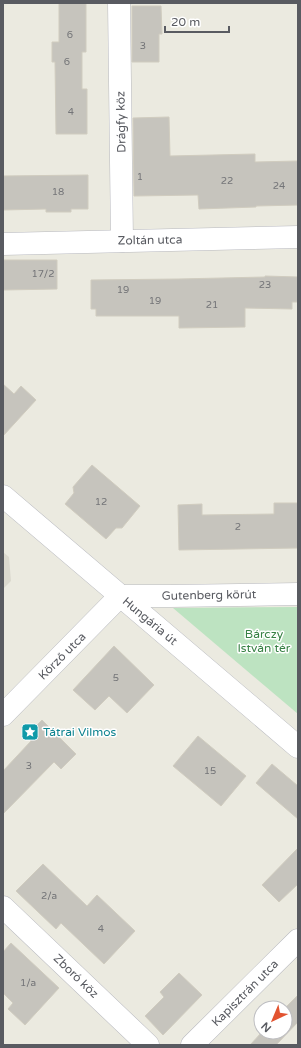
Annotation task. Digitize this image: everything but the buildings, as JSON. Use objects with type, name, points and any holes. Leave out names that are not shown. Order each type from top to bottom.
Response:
[{"type":"street","name":"Drágfy köz","points":[[120,3],[122,241]]},
{"type":"street","name":"Zoltán utca","points":[[3,244],[298,237]]},
{"type":"street","name":"Hungária út","points":[[3,496],[298,747]]},
{"type":"street","name":"Gutenberg körút","points":[[120,596],[298,594]]},
{"type":"street","name":"Körző utca","points":[[3,715],[120,596]]},
{"type":"street","name":"Zboró köz","points":[[3,907],[148,1045]]},
{"type":"street","name":"Kapisztrán utca","points":[[192,1045],[298,940]]},
{"type":"shaded area","points":[[3,552],[9,557],[11,581],[3,589]]},
{"type":"green space","name":"Bárczy István tér","points":[[298,607],[298,714],[173,608]]},
{"type":"place","name":"Tátrai Vilmos","points":[[30,732]]}]
